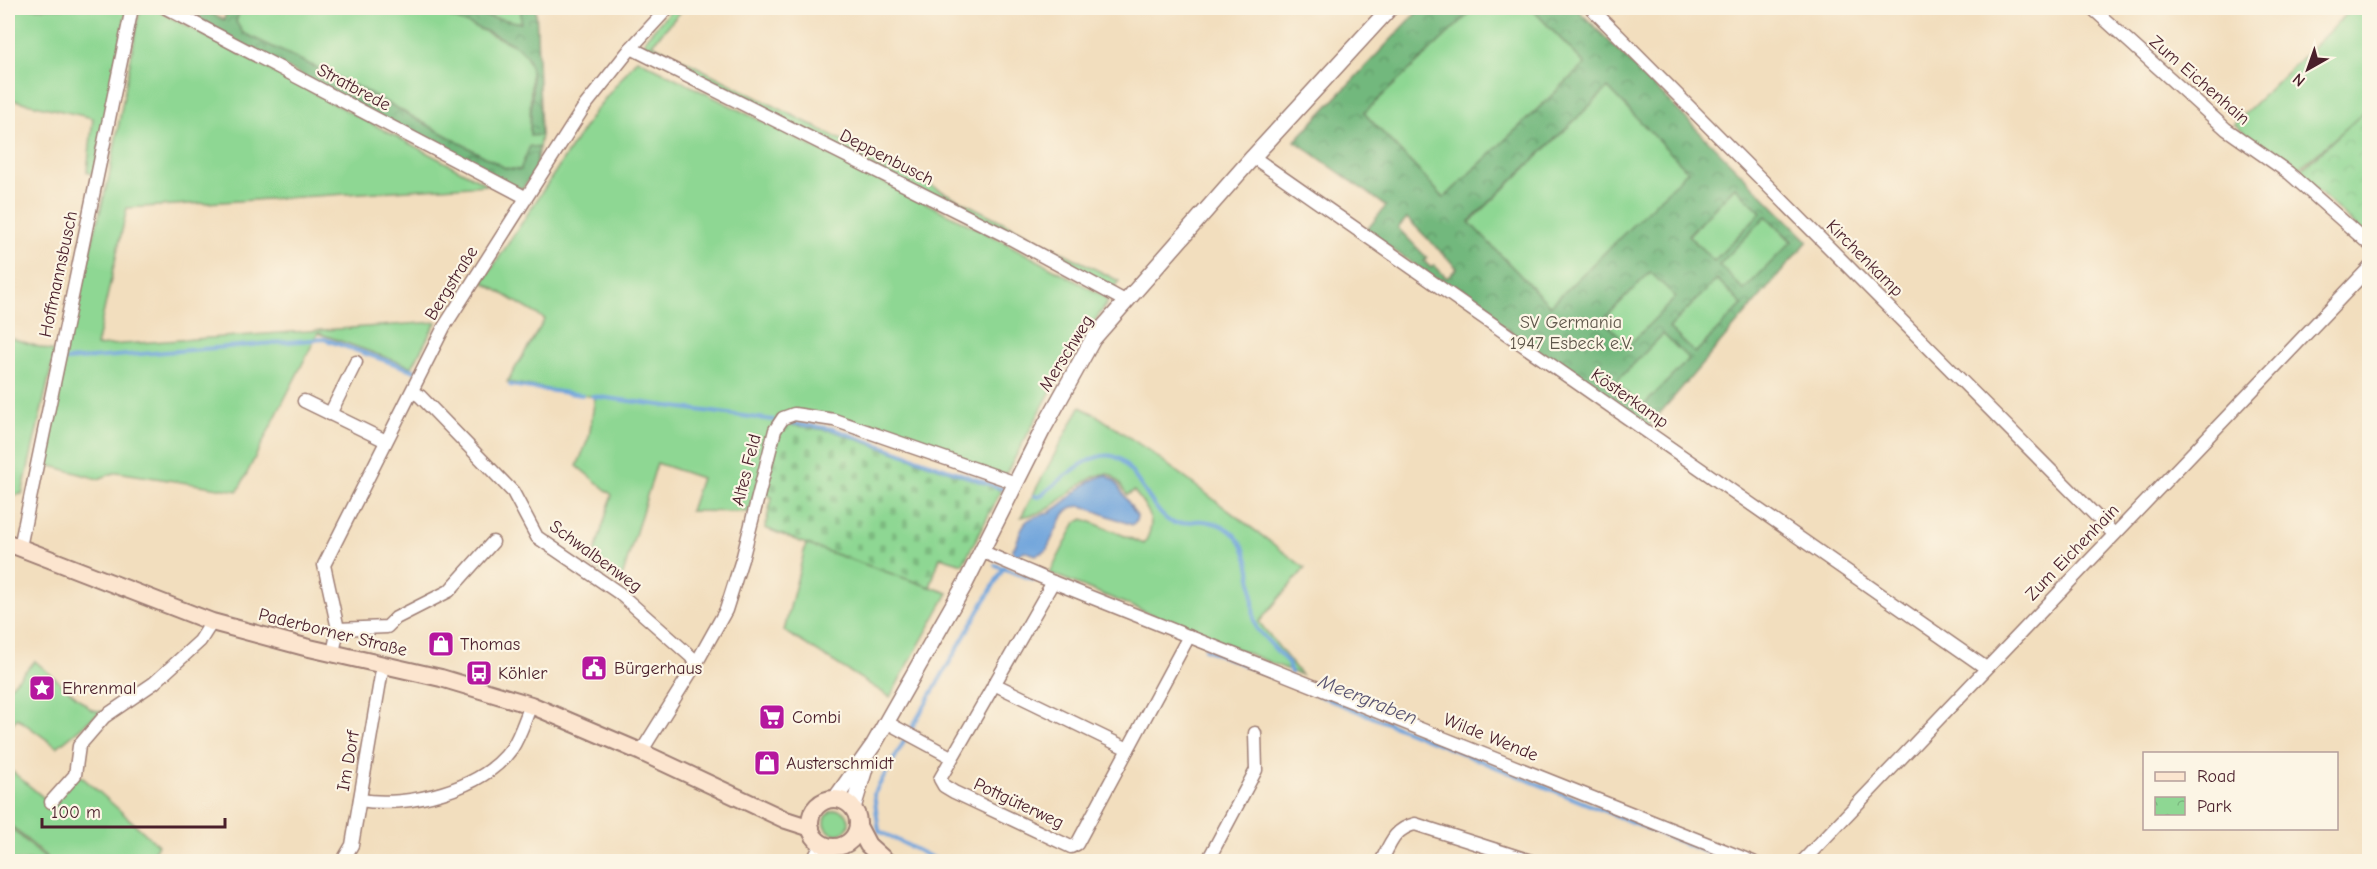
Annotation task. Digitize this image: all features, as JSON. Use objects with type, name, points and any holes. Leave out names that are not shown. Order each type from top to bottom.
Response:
[{"type":"main road","name":"Paderborner Straße","points":[[14,545],[212,622],[441,678],[531,705],[749,802],[797,811],[812,819]]},
{"type":"main road","points":[[858,826],[854,837],[846,844],[830,846],[817,839],[812,819],[819,804],[835,799],[845,801],[853,808],[858,826],[868,845],[887,861]]},
{"type":"main road","points":[[846,844],[872,861]]},
{"type":"street","name":"Hoffmannsbusch","points":[[14,545],[132,8]]},
{"type":"street","name":"Stratbrede","points":[[165,8],[525,197]]},
{"type":"street","name":"Bergstraße","points":[[333,653],[338,629],[324,565],[444,327],[555,149],[584,107],[631,48],[668,8]]},
{"type":"street","name":"Merschweg","points":[[835,799],[874,744],[981,551],[1092,339],[1253,157],[1390,8]]},
{"type":"street","name":"Kirchenkamp","points":[[1591,8],[2114,534]]},
{"type":"street","name":"Zum Eichenhain","points":[[2092,8],[2226,129],[2289,173],[2370,244]]},
{"type":"street","name":"Deppenbusch","points":[[631,48],[1004,236],[1125,301]]},
{"type":"street","name":"Kösterkamp","points":[[1253,157],[1986,668]]},
{"type":"street","name":"Zum Eichenhain","points":[[1802,861],[2370,267]]},
{"type":"street","points":[[330,414],[356,362]]},
{"type":"street","name":"Schwalbenweg","points":[[412,392],[420,396],[513,492],[537,537],[619,593],[697,662]]},
{"type":"street","points":[[304,401],[386,441]]},
{"type":"street","name":"Altes Feld","points":[[641,752],[697,662],[726,610],[743,556],[775,430],[783,418],[794,414],[834,420],[1016,483]]},
{"type":"street","points":[[338,629],[387,627],[396,618],[449,591],[493,542]]},
{"type":"street","name":"Wilde Wende","points":[[981,551],[1053,582],[1754,861]]},
{"type":"street","name":"Pottgüterweg","points":[[1053,582],[940,779],[944,786],[1071,847],[1077,844],[1189,636]]},
{"type":"street","points":[[51,802],[75,775],[80,746],[104,717],[154,683],[200,641],[212,622]]},
{"type":"street","name":"Im Dorf","points":[[342,861],[352,845],[383,664]]},
{"type":"street","points":[[994,684],[1128,749]]},
{"type":"street","points":[[360,800],[372,802],[415,800],[457,788],[485,774],[512,749],[531,705]]},
{"type":"street","points":[[886,722],[951,757]]},
{"type":"street","points":[[1207,861],[1256,770],[1255,733]]},
{"type":"street","name":"Merschweg","points":[[853,808],[857,789],[874,744]]},
{"type":"street","points":[[1381,861],[1396,833],[1404,826],[1415,824],[1534,861]]},
{"type":"street","points":[[812,861],[822,843]]},
{"type":"green space","points":[[8,8],[127,8],[94,175],[87,172],[93,118],[8,99]]},
{"type":"green space","points":[[145,8],[153,8],[488,185],[127,208],[96,346],[436,322],[412,367],[318,333],[238,491],[117,472],[98,479],[41,463],[67,340],[109,177],[139,14]]},
{"type":"green space","points":[[174,8],[209,8],[214,15],[224,20],[227,8],[240,8],[236,22],[243,33],[364,90],[505,168],[520,170],[530,146],[539,148],[535,170],[523,188],[517,189]]},
{"type":"green space","points":[[240,8],[423,8],[460,20],[516,46],[526,55],[531,69],[530,135],[541,135],[539,148],[530,147],[520,171],[505,168],[364,90],[242,33],[236,22]]},
{"type":"green space","points":[[423,8],[457,8],[463,12],[521,23],[521,8],[536,8],[541,135],[530,136],[531,74],[527,57],[521,50],[496,35]]},
{"type":"green space","points":[[457,8],[521,8],[522,23],[463,12]]},
{"type":"green space","points":[[673,8],[684,8],[652,44],[1119,281],[1113,289],[650,53],[645,47],[645,39]]},
{"type":"green space","name":"SV Germania 1947 Esbeck e.V.","points":[[1421,8],[1475,8],[1364,113],[1444,198],[1585,64],[1531,8],[1576,8],[1808,241],[1648,427],[1366,231],[1386,206],[1295,141]],"holes":[[[1608,88],[1688,171],[1550,306],[1469,222]],[[1735,187],[1761,212],[1714,261],[1688,235]],[[1766,216],[1792,241],[1744,290],[1719,265]],[[1407,218],[1457,268],[1447,278],[1434,265],[1431,268],[1424,261],[1427,258],[1398,228]],[[1650,272],[1676,297],[1629,345],[1603,320]],[[1717,279],[1742,305],[1695,353],[1669,328]],[[1663,334],[1689,359],[1641,408],[1616,382]]]},
{"type":"green space","points":[[1475,8],[1531,8],[1585,64],[1444,198],[1364,113]]},
{"type":"green space","points":[[2353,8],[2369,8],[2369,109],[2296,171],[2234,124]]},
{"type":"green space","points":[[637,59],[1002,241],[1102,295],[1108,302],[1070,356],[1005,476],[831,415],[778,416],[749,512],[690,511],[701,478],[657,463],[620,584],[591,565],[612,495],[577,466],[589,437],[595,397],[507,382],[545,319],[483,282],[595,111]]},
{"type":"green space","points":[[1608,88],[1689,171],[1550,306],[1469,223]]},
{"type":"green space","points":[[2369,107],[2369,238],[2298,173]]},
{"type":"green space","points":[[1735,187],[1761,212],[1714,261],[1688,236]]},
{"type":"green space","points":[[1766,216],[1792,242],[1744,290],[1718,265]]},
{"type":"green space","points":[[1651,271],[1677,297],[1629,346],[1603,320]]},
{"type":"green space","points":[[1717,279],[1743,304],[1695,353],[1669,328]]},
{"type":"green space","points":[[1663,334],[1689,359],[1642,408],[1616,382]]},
{"type":"green space","points":[[8,337],[55,352],[22,494],[8,496]]},
{"type":"green space","points":[[1080,407],[1148,450],[1305,568],[1259,622],[1301,675],[1050,573],[1076,522],[1084,519],[1144,544],[1150,529],[1150,516],[1134,491],[1127,495],[1117,480],[1108,474],[1102,474],[1086,481],[1045,511],[1021,517]]},
{"type":"green space","points":[[791,425],[833,431],[999,489],[1000,493],[963,564],[940,557],[930,587],[765,528],[772,497],[762,494],[781,428]]},
{"type":"green space","points":[[806,544],[948,593],[890,697],[784,631]]},
{"type":"green space","points":[[35,661],[92,710],[101,711],[57,747],[17,718],[8,729],[8,689]]},
{"type":"green space","points":[[8,768],[50,803],[77,773],[158,845],[148,861],[51,861],[8,823]]},
{"type":"green space","points":[[837,810],[842,811],[848,817],[848,827],[842,833],[837,834],[832,833],[826,827],[825,822],[826,817],[832,811]]},
{"type":"green space","points":[[8,825],[48,861],[8,861]]},
{"type":"water","points":[[1106,475],[1115,481],[1137,516],[1132,525],[1082,506],[1072,507],[1064,514],[1046,551],[1036,555],[1024,551],[1018,555],[1012,550],[1023,525],[1028,520],[1056,509],[1090,482]]},
{"type":"waterway","points":[[67,360],[324,339],[415,371]]},
{"type":"waterway","points":[[510,385],[582,395]]},
{"type":"waterway","points":[[592,396],[773,420]]},
{"type":"waterway","points":[[792,423],[833,429],[1006,490]]},
{"type":"waterway","points":[[1035,496],[1039,497],[1078,466],[1101,456],[1111,456],[1125,464],[1156,508],[1169,521],[1173,523],[1204,521],[1221,525],[1242,545],[1247,558],[1251,574],[1256,628],[1288,663],[1291,673]]},
{"type":"waterway","points":[[1012,557],[1018,550]]},
{"type":"waterway","name":"Meergraben","points":[[995,565],[1034,580]]},
{"type":"waterway","points":[[941,862],[879,831],[874,794],[1004,567]]},
{"type":"waterway","name":"Meergraben","points":[[1205,649],[1730,862]]},
{"type":"place","name":"Thomas","points":[[441,644]]},
{"type":"place","name":"Bürgerhaus","points":[[594,668]]},
{"type":"place","name":"Köhler","points":[[479,673]]},
{"type":"place","name":"Ehrenmal","points":[[42,688]]},
{"type":"place","name":"Combi","points":[[772,717]]},
{"type":"place","name":"Austerschmidt","points":[[767,763]]}]
